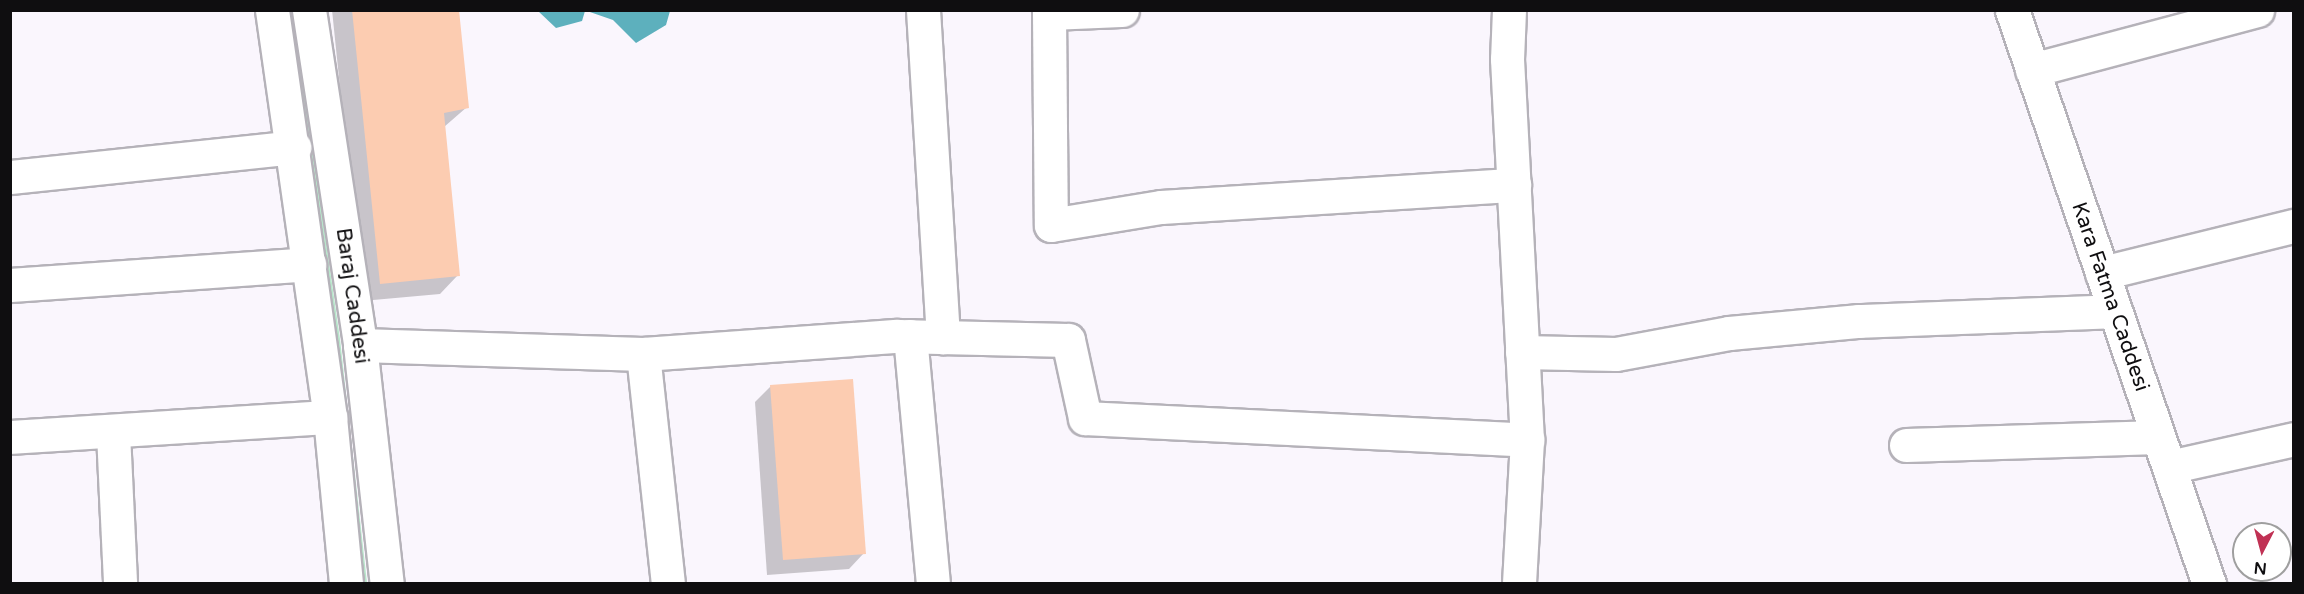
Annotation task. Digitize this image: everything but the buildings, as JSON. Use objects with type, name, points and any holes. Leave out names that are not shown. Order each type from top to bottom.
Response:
[{"type":"street","name":"Baraj Caddesi","points":[[272,10],[294,147],[330,417],[346,584]]},
{"type":"street","name":"Baraj Caddesi","points":[[309,10],[360,345],[387,584]]},
{"type":"street","points":[[924,10],[943,337]]},
{"type":"street","points":[[1122,10],[1049,14],[1051,225],[1161,207],[1514,185]]},
{"type":"street","points":[[1509,10],[1514,185],[1527,440],[1519,584]]},
{"type":"street","name":"Kara Fatma Caddesi","points":[[2012,10],[2209,584]]},
{"type":"street","points":[[2032,70],[2257,10]]},
{"type":"street","points":[[10,177],[294,147]]},
{"type":"street","points":[[2102,273],[2294,226]]},
{"type":"street","points":[[10,285],[309,264]]},
{"type":"street","points":[[1522,352],[1616,354],[1729,333],[1859,321],[2115,311]]},
{"type":"street","points":[[360,345],[643,354],[910,336],[1068,340],[1085,418],[1527,440]]},
{"type":"street","points":[[910,336],[933,584]]},
{"type":"street","points":[[643,354],[668,584]]},
{"type":"street","points":[[10,437],[113,433],[330,417]]},
{"type":"street","points":[[113,433],[120,584]]},
{"type":"street","points":[[1906,445],[2158,437]]},
{"type":"street","points":[[2169,468],[2294,439]]},
{"type":"green space","points":[[287,11],[293,11],[340,339],[367,583],[362,583]]},
{"type":"water","points":[[538,11],[585,11],[582,21],[556,28]]},
{"type":"water","points":[[587,11],[670,11],[666,25],[636,43],[613,20]]}]
